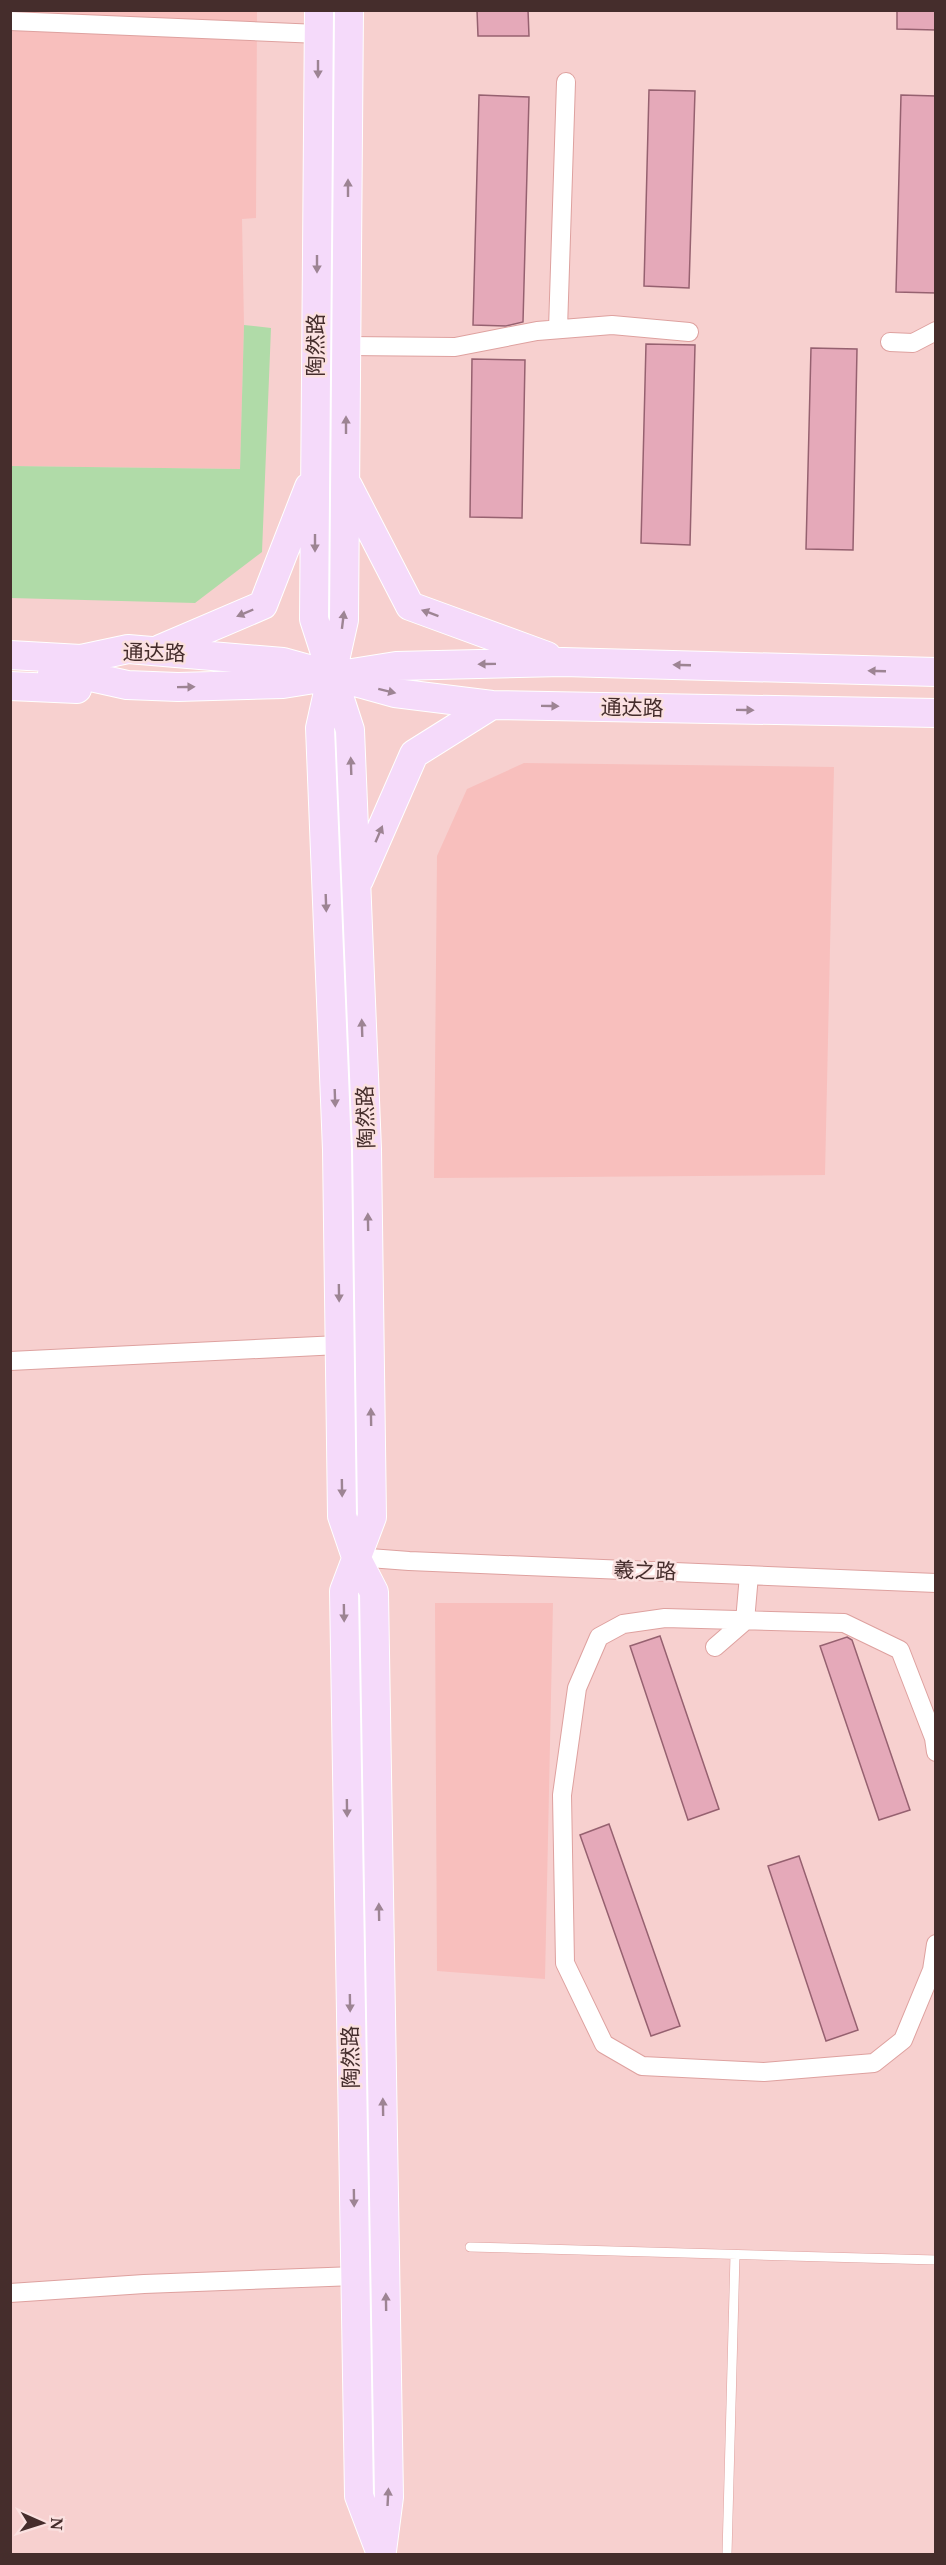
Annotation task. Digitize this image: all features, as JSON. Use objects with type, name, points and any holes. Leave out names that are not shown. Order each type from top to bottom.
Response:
[{"type":"main road","name":"陶然路","points":[[319,22],[314,619],[331,677],[350,730],[367,1149],[372,1517],[356,1557],[344,1591],[359,2496],[381,2554],[389,2497],[374,1592],[356,1557],[342,1516],[337,1150],[320,728],[331,677],[344,620],[349,10]]},
{"type":"main road","points":[[158,650],[263,605],[315,471]]},
{"type":"main road","points":[[346,482],[410,606],[563,662]]},
{"type":"main road","points":[[10,638],[78,639],[128,649]]},
{"type":"main road","name":"通达路","points":[[10,655],[81,659],[128,649],[283,662],[395,693],[492,705],[936,713]]},
{"type":"main road","name":"通达路","points":[[10,673],[82,675],[127,685],[178,687],[283,684],[396,666],[563,662],[936,672]]},
{"type":"main road","points":[[10,686],[77,689],[127,685]]},
{"type":"main road","points":[[356,888],[414,754],[492,705]]},
{"type":"street","points":[[10,21],[319,22]]},
{"type":"street","points":[[558,329],[566,82]]},
{"type":"street","points":[[346,346],[455,347],[537,331],[612,325],[689,332]]},
{"type":"street","points":[[890,342],[913,343],[936,331]]},
{"type":"street","points":[[10,1361],[339,1345]]},
{"type":"street","name":"羲之路","points":[[356,1557],[936,1583]]},
{"type":"street","points":[[715,1647],[745,1621],[749,1575]]},
{"type":"street","points":[[936,1752],[934,1738],[900,1650],[844,1623],[665,1618],[623,1624],[599,1637],[577,1688],[562,1795],[565,1963],[604,2044],[642,2066],[764,2072],[874,2063],[903,2040],[932,1970],[936,1944]]},
{"type":"street","points":[[10,2293],[144,2284],[355,2276]]},
{"type":"lane","points":[[10,692],[77,689]]},
{"type":"lane","points":[[470,2247],[936,2260]]},
{"type":"lane","points":[[727,2554],[735,2255]]},
{"type":"shaded area","points":[[11,11],[257,11],[256,218],[242,219],[244,325],[240,469],[11,466]]},
{"type":"shaded area","points":[[524,763],[834,767],[825,1175],[434,1178],[437,856],[467,789]]},
{"type":"shaded area","points":[[435,1603],[553,1603],[545,1979],[437,1971]]},
{"type":"green space","points":[[244,325],[271,328],[262,552],[195,603],[11,598],[11,466],[240,469]]},
{"type":"building","points":[[477,10],[528,10],[529,36],[478,36]]},
{"type":"building","points":[[897,10],[936,10],[936,30],[897,29]]},
{"type":"building","points":[[649,90],[695,91],[689,288],[644,286]]},
{"type":"building","points":[[479,95],[529,97],[523,322],[506,326],[473,325]]},
{"type":"building","points":[[901,95],[936,96],[936,293],[896,292]]},
{"type":"building","points":[[646,344],[695,345],[690,545],[641,543]]},
{"type":"building","points":[[811,348],[857,349],[853,550],[806,549]]},
{"type":"building","points":[[472,359],[525,360],[522,518],[470,517]]},
{"type":"building","points":[[660,1636],[719,1809],[688,1820],[630,1646]]},
{"type":"building","points":[[847,1637],[852,1640],[910,1810],[879,1820],[820,1646]]},
{"type":"building","points":[[609,1824],[680,2026],[651,2036],[580,1835]]},
{"type":"building","points":[[799,1856],[858,2030],[826,2041],[768,1866]]}]
